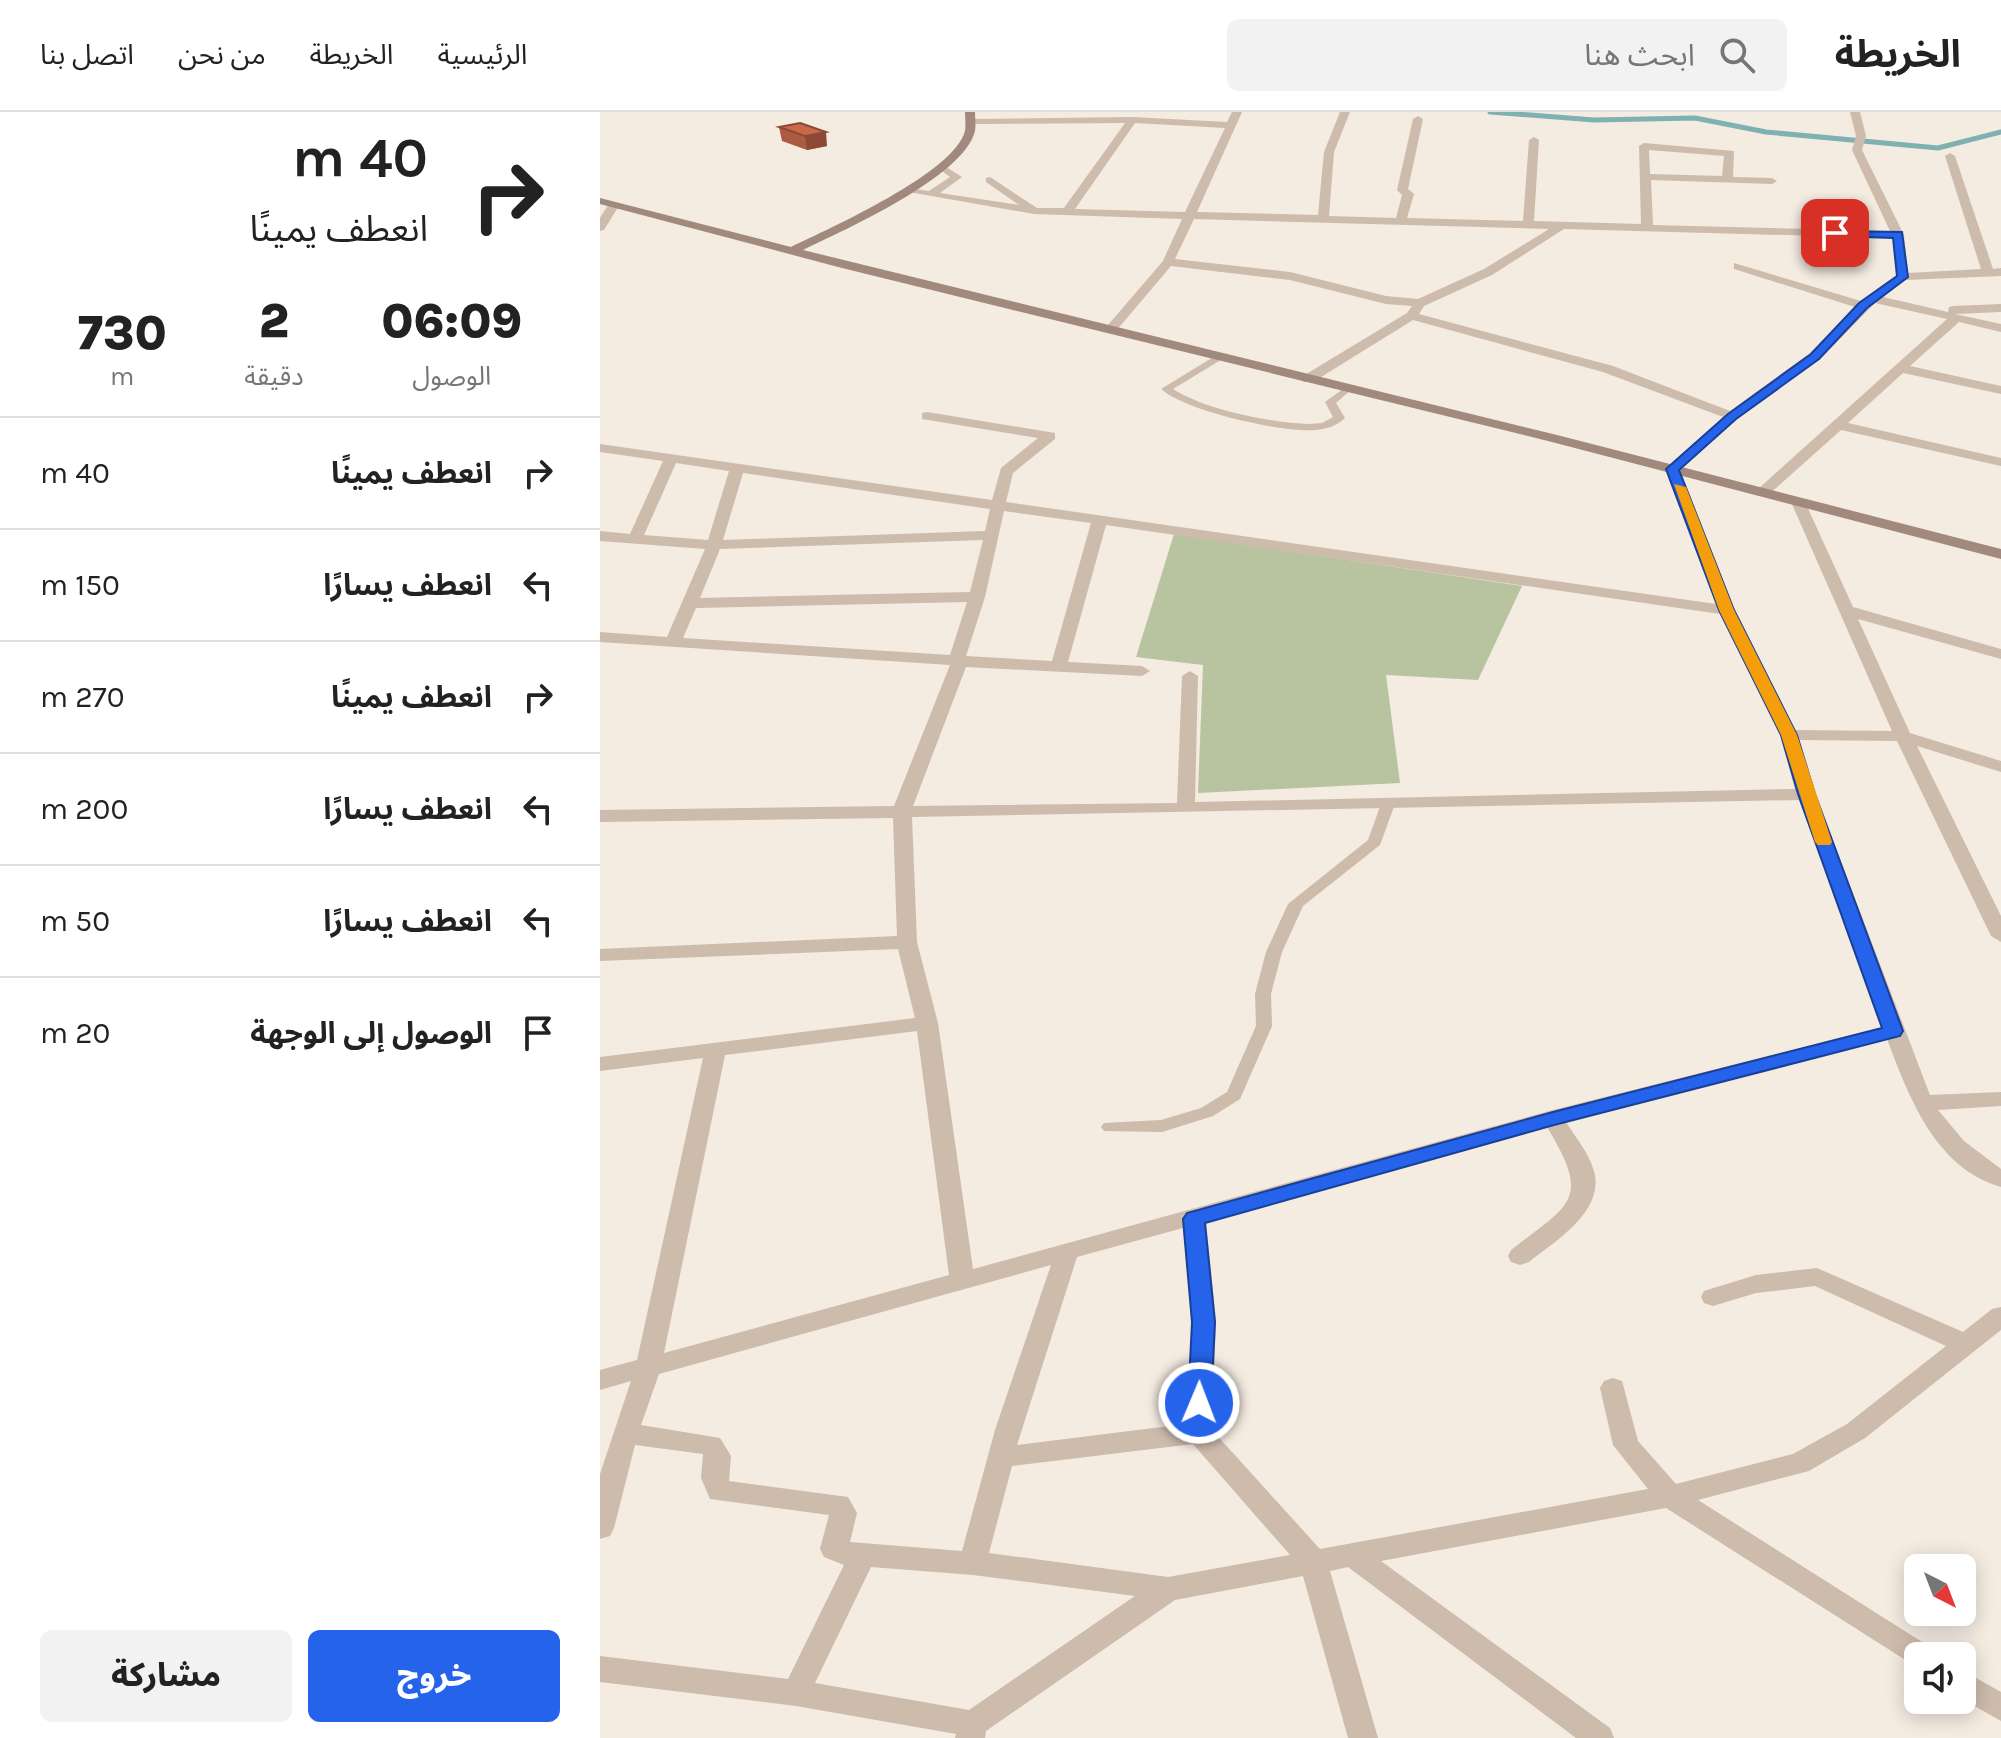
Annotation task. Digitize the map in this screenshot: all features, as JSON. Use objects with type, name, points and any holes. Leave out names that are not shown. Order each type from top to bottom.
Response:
[{"type":"main road","points":[[795,250],[908,191],[943,168],[968,140],[972,116]]},
{"type":"main road","points":[[607,202],[695,228],[1112,328],[2001,554]]},
{"type":"street","points":[[1112,328],[1168,262],[1237,112]]},
{"type":"street","points":[[1323,220],[1329,152],[1345,112]]},
{"type":"street","points":[[1855,112],[1861,136],[1857,150],[1898,235],[1902,277]]},
{"type":"street","points":[[972,116],[1231,125]]},
{"type":"street","points":[[1400,222],[1408,194],[1402,190],[1418,119]]},
{"type":"street","points":[[1067,212],[1132,120]]},
{"type":"street","points":[[1528,225],[1534,140]]},
{"type":"street","points":[[1647,228],[1644,146],[1730,153],[1727,180]]},
{"type":"street","points":[[1950,156],[1994,272],[1902,277],[1870,302],[1815,356],[1732,416],[1672,469],[1726,610],[1789,735],[1806,794],[1922,1103],[1938,1128],[1961,1153],[2001,1179]]},
{"type":"street","points":[[930,195],[957,177],[943,168]]},
{"type":"street","points":[[1644,177],[1772,181]]},
{"type":"street","points":[[990,180],[1034,211]]},
{"type":"street","points":[[908,191],[1034,211],[1189,218],[1898,235]]},
{"type":"street","points":[[600,228],[607,202]]},
{"type":"street","points":[[1168,262],[1290,276],[1386,300],[1420,303],[1488,272],[1563,225]]},
{"type":"street","points":[[1738,266],[1870,302],[2001,328]]},
{"type":"street","points":[[1308,379],[1411,316],[1420,303]]},
{"type":"street","points":[[1927,311],[2001,308]]},
{"type":"street","points":[[1411,316],[1608,369],[1732,416]]},
{"type":"street","points":[[1762,493],[1904,369],[1956,318]]},
{"type":"street","points":[[1904,369],[2001,390]]},
{"type":"street","points":[[927,416],[1050,436],[1006,471],[977,597],[958,661],[902,810],[907,942],[927,1023],[962,1279]]},
{"type":"street","points":[[1839,425],[2001,462]]},
{"type":"street","points":[[600,448],[1726,610]]},
{"type":"street","points":[[635,539],[672,457]]},
{"type":"street","points":[[673,642],[714,545],[737,467]]},
{"type":"street","points":[[1798,502],[1903,736],[2001,936]]},
{"type":"street","points":[[1059,665],[1100,518]]},
{"type":"street","points":[[600,536],[714,545],[992,535]]},
{"type":"street","points":[[690,603],[977,597]]},
{"type":"street","points":[[1846,610],[2001,654]]},
{"type":"street","points":[[600,637],[1142,671]]},
{"type":"street","points":[[1186,808],[1190,676]]},
{"type":"street","points":[[1789,735],[1903,736],[2001,767]]},
{"type":"street","points":[[601,818],[1806,794]]},
{"type":"street","points":[[1977,890],[2001,898]]},
{"type":"street","points":[[600,955],[907,942]]},
{"type":"street","points":[[600,1064],[715,1052],[927,1023]]},
{"type":"street","points":[[600,1380],[1553,1118],[1893,1031]]},
{"type":"street","points":[[600,1528],[648,1368],[715,1052]]},
{"type":"street","points":[[1922,1103],[2001,1099]]},
{"type":"street","points":[[1520,1256],[1567,1217],[1578,1204],[1585,1188],[1582,1170],[1553,1118]]},
{"type":"street","points":[[1194,1219],[1204,1322],[1199,1433],[1313,1561],[1363,1738]]},
{"type":"street","points":[[973,1563],[1002,1457],[1067,1252]]},
{"type":"street","points":[[1713,1297],[1756,1284],[1817,1277],[1965,1344]]},
{"type":"street","points":[[626,1433],[711,1445],[718,1456],[714,1478],[720,1491],[838,1505],[843,1513],[834,1549],[973,1563],[1168,1589],[1670,1496],[1800,1463],[1856,1431],[2001,1316]]},
{"type":"street","points":[[1613,1388],[1626,1445],[1670,1496],[1904,1646]]},
{"type":"street","points":[[1002,1457],[1199,1433]]},
{"type":"street","points":[[796,1693],[863,1554]]},
{"type":"street","points":[[1351,1554],[1599,1738]]},
{"type":"street","points":[[600,1669],[796,1693],[971,1731],[1168,1589]]},
{"type":"street","points":[[1976,1692],[2001,1708]]},
{"type":"lane","points":[[1220,356],[1166,389],[1176,399],[1207,408],[1308,428],[1330,425],[1339,418],[1330,402],[1347,389]]},
{"type":"lane","points":[[1110,1127],[1162,1126],[1207,1112],[1234,1095],[1264,1026],[1263,994],[1274,952],[1296,904],[1375,842],[1388,804]]},
{"type":"green space","points":[[1174,534],[1522,586],[1478,680],[1386,675],[1400,783],[1198,793],[1203,665],[1136,657]]},
{"type":"building","points":[[800,123],[826,132],[805,136],[779,127]]},
{"type":"waterway","points":[[1490,112],[1594,120],[1695,118],[1766,132],[1938,148],[2001,132]]},
{"type":"slow traffic","points":[[1679,487],[1726,610],[1789,735],[1824,842]]},
{"type":"route","points":[[1199,1403],[1204,1322],[1194,1219],[1553,1118],[1893,1031],[1806,794],[1789,735],[1726,610],[1672,469],[1732,416],[1815,356],[1863,306],[1902,277],[1898,235],[1835,233]]}]
